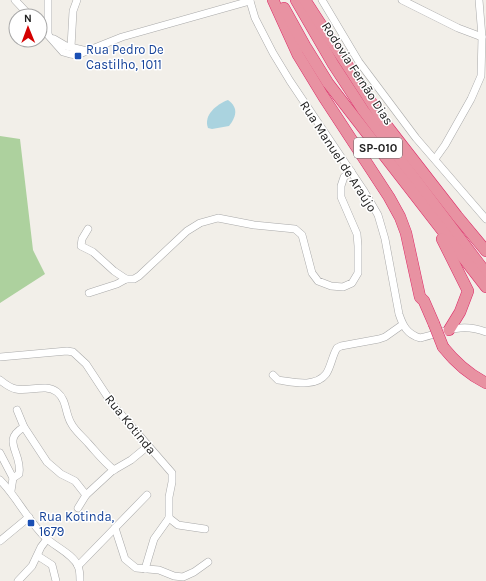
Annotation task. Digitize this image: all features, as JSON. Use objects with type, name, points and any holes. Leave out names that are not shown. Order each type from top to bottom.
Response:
[{"type":"highway","points":[[273,0],[279,5],[298,55],[389,197],[400,217],[406,233],[420,297],[424,301],[443,347],[455,362],[469,374],[486,383]]},
{"type":"highway","name":"Rodovia Fernão Dias","points":[[296,0],[333,64],[362,110],[486,273]]},
{"type":"highway","points":[[305,0],[384,122],[486,251]]},
{"type":"highway","name":"Rodovia Fernão Dias","points":[[279,5],[328,83],[486,288]]},
{"type":"highway","points":[[429,215],[468,291],[460,312],[449,330]]},
{"type":"street","points":[[15,0],[22,8]]},
{"type":"street","points":[[48,0],[50,36],[58,48],[63,52],[70,54],[77,54],[87,51],[109,41],[141,31],[251,1]]},
{"type":"street","points":[[71,47],[76,0]]},
{"type":"street","points":[[322,0],[359,62],[416,138],[483,211],[486,219]]},
{"type":"street","points":[[402,0],[454,26],[482,37]]},
{"type":"street","points":[[435,159],[446,145],[479,82],[482,68],[482,37],[479,0]]},
{"type":"street","name":"Rua Manuel de Araújo","points":[[251,1],[255,18],[280,64],[351,171],[378,215],[385,239],[402,325]]},
{"type":"street","points":[[50,36],[71,47],[87,51]]},
{"type":"street","points":[[89,293],[117,284],[126,279],[134,279],[139,276],[186,230],[200,222],[218,218],[254,225],[295,229],[302,235],[312,273],[318,281],[331,286],[343,287],[352,283],[358,273],[357,234],[341,197],[340,186],[344,177],[351,171]]},
{"type":"street","points":[[88,229],[82,239],[81,246],[93,252],[114,271],[126,279]]},
{"type":"street","points":[[273,375],[278,380],[306,383],[314,382],[326,374],[337,348],[385,337],[402,325],[410,333],[420,338],[463,327],[486,332]]},
{"type":"street","name":"Rua Kotinda","points":[[0,357],[67,351],[73,352],[86,364],[111,402],[172,473],[169,497],[169,518]]},
{"type":"street","points":[[0,380],[11,388],[28,390],[46,388],[56,391],[61,396],[65,404],[68,416],[75,430],[114,470]]},
{"type":"street","points":[[17,410],[24,427],[47,462],[61,474],[75,481],[86,495]]},
{"type":"street","points":[[13,478],[19,474],[20,471],[9,442],[10,437],[17,430],[24,427]]},
{"type":"street","points":[[78,508],[86,495],[99,482],[114,470],[131,460],[148,446]]},
{"type":"street","points":[[0,453],[13,478],[11,491]]},
{"type":"street","points":[[0,480],[11,491],[47,539],[60,548],[78,566],[80,581]]},
{"type":"street","points":[[78,566],[147,494]]},
{"type":"street","points":[[0,542],[29,517]]},
{"type":"street","points":[[145,569],[154,539],[169,518],[178,525],[205,529]]},
{"type":"street","points":[[115,528],[125,559],[136,568],[159,570],[174,576],[183,577],[194,572],[208,562]]},
{"type":"street","points":[[18,581],[32,566],[41,547],[47,539]]},
{"type":"street","points":[[38,556],[52,565],[56,581]]},
{"type":"green space","points":[[0,136],[20,139],[33,250],[45,274],[0,303]]},
{"type":"water","points":[[228,100],[235,109],[235,116],[229,126],[212,129],[208,128],[207,119],[209,114],[220,104]]},
{"type":"place","name":"Rua Pedro De Castilho, 1011","points":[[78,56]]},
{"type":"place","name":"Rua Kotinda, 1679","points":[[31,523]]}]
